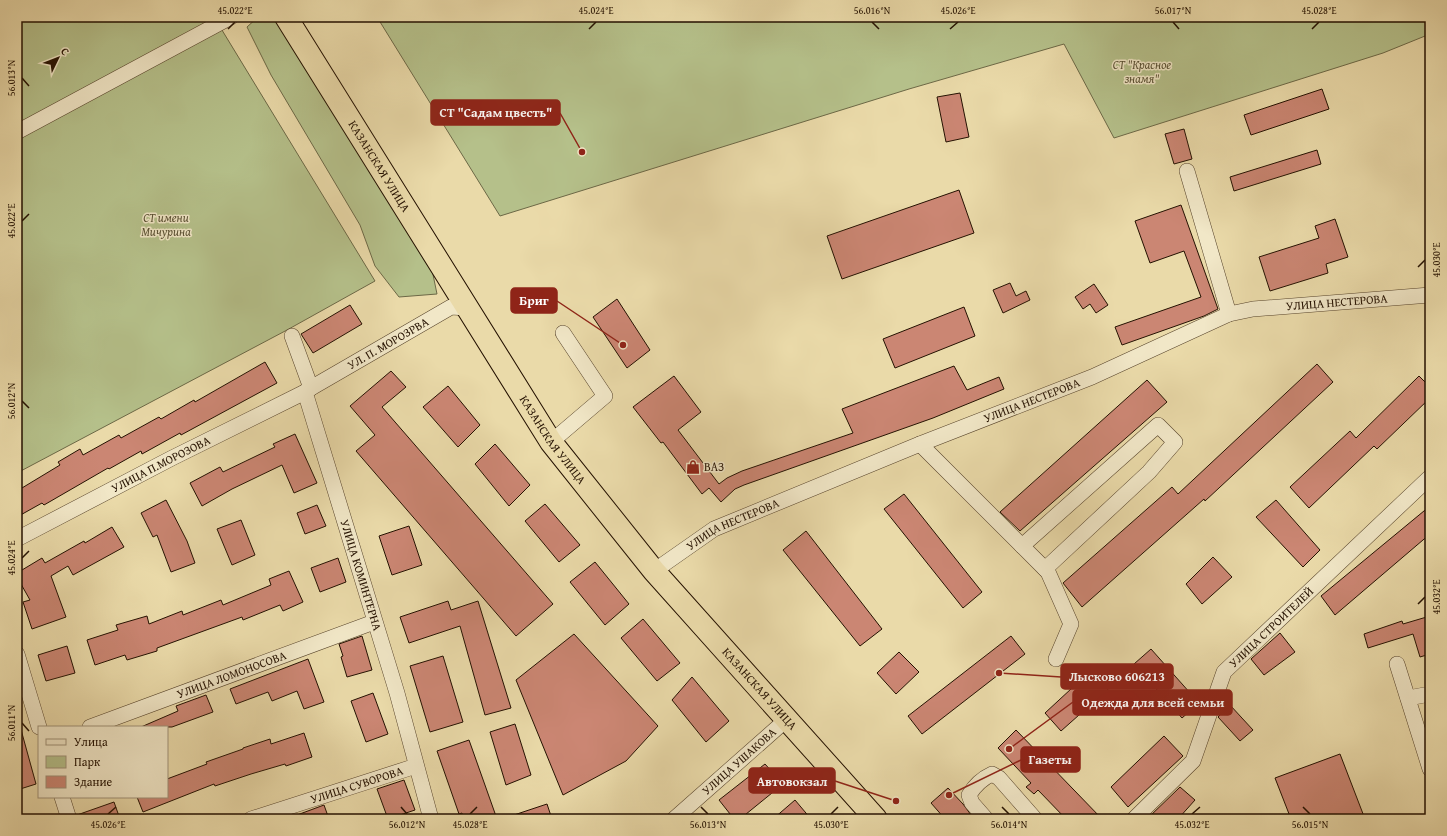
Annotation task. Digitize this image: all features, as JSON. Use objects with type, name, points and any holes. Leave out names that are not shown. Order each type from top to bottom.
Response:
[{"type":"highway","name":"КАЗАНСКАЯ УЛИЦА","points":[[286,17],[551,442],[654,571],[876,819]]},
{"type":"street","points":[[17,132],[232,17]]},
{"type":"street","points":[[1187,171],[1229,314]]},
{"type":"street","name":"УЛИЦА НЕСТЕРОВА","points":[[654,571],[714,528],[920,444],[1092,377],[1229,314],[1253,309],[1430,296]]},
{"type":"street","name":"УЛ. П. МОРОЗРВА","points":[[308,390],[451,307],[468,308]]},
{"type":"street","points":[[551,442],[606,396],[562,333]]},
{"type":"street","name":"УЛИЦА КОМИНТЕРНА","points":[[292,336],[374,622],[397,693],[431,819]]},
{"type":"street","name":"УЛИЦА П.МОРОЗОВА","points":[[17,539],[172,458],[308,390]]},
{"type":"street","points":[[1022,546],[1158,425],[1175,442],[1149,472],[1046,569]]},
{"type":"street","points":[[920,444],[1048,572],[1071,624],[1056,659]]},
{"type":"street","name":"УЛИЦА СТРОИТЕЛЕЙ","points":[[1134,819],[1193,761],[1224,672],[1430,477]]},
{"type":"street","name":"УЛИЦА ЛОМОНОСОВА","points":[[93,726],[374,622]]},
{"type":"street","points":[[17,654],[39,726]]},
{"type":"street","points":[[1397,664],[1427,749],[1430,769]]},
{"type":"street","points":[[1408,698],[1430,694]]},
{"type":"street","name":"УЛИЦА УШАКОВА","points":[[674,819],[786,720]]},
{"type":"street","name":"УЛИЦА СУВОРОВА","points":[[251,819],[416,766]]},
{"type":"street","points":[[986,819],[972,802],[969,795],[974,787],[984,778],[992,774],[999,778],[1035,819]]},
{"type":"street","points":[[62,798],[69,819]]},
{"type":"green space","name":"СТ имени Мичурина","points":[[17,17],[214,17],[375,281],[287,330],[17,473]]},
{"type":"green space","points":[[258,17],[276,17],[430,260],[437,294],[399,297],[375,266],[360,225],[271,75],[247,27]]},
{"type":"green space","name":"СТ \"Красное знамя\"","points":[[377,17],[1430,17],[1430,34],[1383,53],[1114,138],[1064,44],[909,89],[500,216]]},
{"type":"building","points":[[1322,89],[1329,109],[1251,135],[1244,115]]},
{"type":"building","points":[[960,93],[969,137],[946,142],[937,97]]},
{"type":"building","points":[[1184,129],[1192,159],[1174,164],[1165,134]]},
{"type":"building","points":[[1317,150],[1321,164],[1234,191],[1230,177]]},
{"type":"building","points":[[959,190],[974,233],[842,279],[827,236]]},
{"type":"building","points":[[1181,205],[1218,309],[1204,316],[1122,345],[1115,327],[1201,297],[1184,251],[1150,263],[1135,221]]},
{"type":"building","points":[[1335,219],[1348,257],[1326,264],[1328,273],[1270,291],[1259,257],[1319,238],[1315,226]]},
{"type":"building","points":[[1010,283],[1016,296],[1026,291],[1030,300],[1003,313],[993,290]]},
{"type":"building","points":[[1094,284],[1108,305],[1096,313],[1090,304],[1083,309],[1075,297]]},
{"type":"building","points":[[617,299],[650,350],[627,368],[593,317]]},
{"type":"building","points":[[350,305],[362,324],[313,353],[301,334]]},
{"type":"building","points":[[964,307],[975,336],[895,368],[883,339]]},
{"type":"building","points":[[265,362],[277,383],[181,435],[180,433],[142,454],[141,451],[44,505],[42,503],[17,517],[17,491],[60,465],[58,462],[80,449],[83,455],[119,435],[121,438],[159,417],[161,419],[194,400],[195,402]]},
{"type":"building","points":[[1317,364],[1333,382],[1205,501],[1204,499],[1082,607],[1063,583],[1172,487],[1178,494]]},
{"type":"building","points":[[954,366],[967,390],[999,377],[1004,389],[933,418],[744,485],[735,489],[721,502],[709,488],[702,494],[663,442],[661,443],[633,407],[674,376],[701,412],[678,430],[719,484],[727,478],[742,471],[853,433],[842,409]]},
{"type":"building","points":[[391,371],[406,387],[382,407],[553,604],[516,636],[356,451],[375,435],[350,406]]},
{"type":"building","points":[[1419,376],[1430,387],[1430,398],[1377,449],[1374,446],[1309,508],[1290,487],[1350,431],[1356,438]]},
{"type":"building","points":[[1147,380],[1167,402],[1020,531],[1000,512]]},
{"type":"building","points":[[448,386],[480,425],[458,447],[423,407]]},
{"type":"building","points":[[295,434],[317,483],[294,493],[282,465],[232,489],[202,506],[190,483],[220,467],[223,472],[275,447],[273,444]]},
{"type":"building","points":[[495,444],[530,485],[509,506],[475,464]]},
{"type":"building","points":[[904,494],[982,592],[963,608],[884,509]]},
{"type":"building","points":[[166,500],[187,541],[195,563],[171,572],[157,535],[153,537],[141,513]]},
{"type":"building","points":[[1276,500],[1320,550],[1303,567],[1256,517]]},
{"type":"building","points":[[545,504],[580,545],[559,562],[525,521]]},
{"type":"building","points":[[317,505],[326,526],[305,534],[297,513]]},
{"type":"building","points":[[1430,506],[1430,534],[1335,615],[1321,596]]},
{"type":"building","points":[[241,520],[255,555],[232,565],[217,529]]},
{"type":"building","points":[[409,526],[422,565],[392,575],[379,536]]},
{"type":"building","points":[[112,527],[124,547],[73,575],[68,566],[51,576],[66,617],[32,629],[23,602],[30,600],[17,577],[17,573],[42,558],[45,563],[84,541],[85,543]]},
{"type":"building","points":[[806,531],[882,629],[860,646],[783,550]]},
{"type":"building","points":[[1213,557],[1232,577],[1202,604],[1186,584]]},
{"type":"building","points":[[338,558],[346,582],[320,592],[311,568]]},
{"type":"building","points":[[595,562],[629,604],[605,625],[570,582]]},
{"type":"building","points":[[289,571],[303,602],[283,611],[280,605],[243,620],[242,617],[157,648],[157,651],[127,660],[125,655],[95,665],[87,640],[118,630],[116,625],[147,616],[149,624],[182,611],[183,615],[221,600],[223,605],[271,585],[269,579]]},
{"type":"building","points":[[448,601],[451,610],[478,601],[511,708],[485,715],[460,626],[409,643],[400,617]]},
{"type":"building","points":[[1430,616],[1430,654],[1420,657],[1413,634],[1368,648],[1364,634],[1402,621],[1403,624]]},
{"type":"building","points":[[643,619],[680,663],[657,681],[621,638]]},
{"type":"building","points":[[1280,633],[1295,652],[1264,675],[1251,659]]},
{"type":"building","points":[[574,634],[658,726],[626,761],[563,795],[516,680]]},
{"type":"building","points":[[362,636],[372,670],[347,677],[339,644]]},
{"type":"building","points":[[1011,636],[1025,654],[922,734],[908,716]]},
{"type":"building","points":[[67,646],[75,673],[46,681],[38,655]]},
{"type":"building","points":[[1151,649],[1199,703],[1182,718],[1134,664]]},
{"type":"building","points":[[899,652],[919,672],[896,694],[877,673]]},
{"type":"building","points":[[443,656],[463,722],[430,732],[410,666]]},
{"type":"building","points":[[308,659],[324,702],[304,709],[297,691],[272,701],[268,692],[236,704],[230,689]]},
{"type":"building","points":[[1098,664],[1115,683],[1061,731],[1045,713]]},
{"type":"building","points":[[692,677],[729,721],[706,742],[672,700]]},
{"type":"building","points":[[373,693],[388,734],[366,742],[351,701]]},
{"type":"building","points":[[206,695],[213,712],[172,727],[143,726],[178,711],[176,706]]},
{"type":"building","points":[[1230,705],[1253,730],[1240,741],[1218,717]]},
{"type":"building","points":[[515,724],[531,775],[506,785],[490,732]]},
{"type":"building","points":[[17,726],[20,726],[36,784],[17,790]]},
{"type":"building","points":[[1016,730],[1102,819],[1066,819],[1038,790],[1034,794],[1026,787],[1031,783],[998,748]]},
{"type":"building","points":[[304,733],[312,757],[215,786],[214,784],[143,812],[137,798],[168,798],[168,779],[207,764],[206,762],[243,748],[270,739],[271,744]]},
{"type":"building","points":[[1164,736],[1183,756],[1128,807],[1111,787]]},
{"type":"building","points":[[469,740],[497,819],[463,819],[462,813],[459,814],[437,751]]},
{"type":"building","points":[[1340,754],[1365,819],[1291,819],[1275,778]]},
{"type":"building","points":[[765,764],[783,784],[740,819],[734,819],[719,800]]},
{"type":"building","points":[[404,780],[415,810],[388,819],[377,789]]},
{"type":"building","points":[[1180,787],[1195,800],[1178,819],[1147,819]]},
{"type":"building","points":[[948,788],[963,804],[974,819],[945,819],[931,803]]},
{"type":"building","points":[[795,800],[811,819],[773,819]]},
{"type":"building","points":[[114,802],[120,819],[78,819],[77,815]]},
{"type":"building","points":[[547,804],[552,819],[508,819],[508,817]]},
{"type":"building","points":[[324,805],[329,819],[289,819],[289,818]]},
{"type":"place","name":"СТ \"Садам цвесть\"","points":[[582,152]]},
{"type":"place","name":"Бриг","points":[[623,345]]},
{"type":"place","name":"ВАЗ","points":[[693,467]]},
{"type":"place","name":"Лысково 606213","points":[[999,673]]},
{"type":"place","name":"Одежда для всей семьи","points":[[1009,749]]},
{"type":"place","name":"Газеты","points":[[949,795]]},
{"type":"place","name":"Автовокзал","points":[[896,801]]}]
